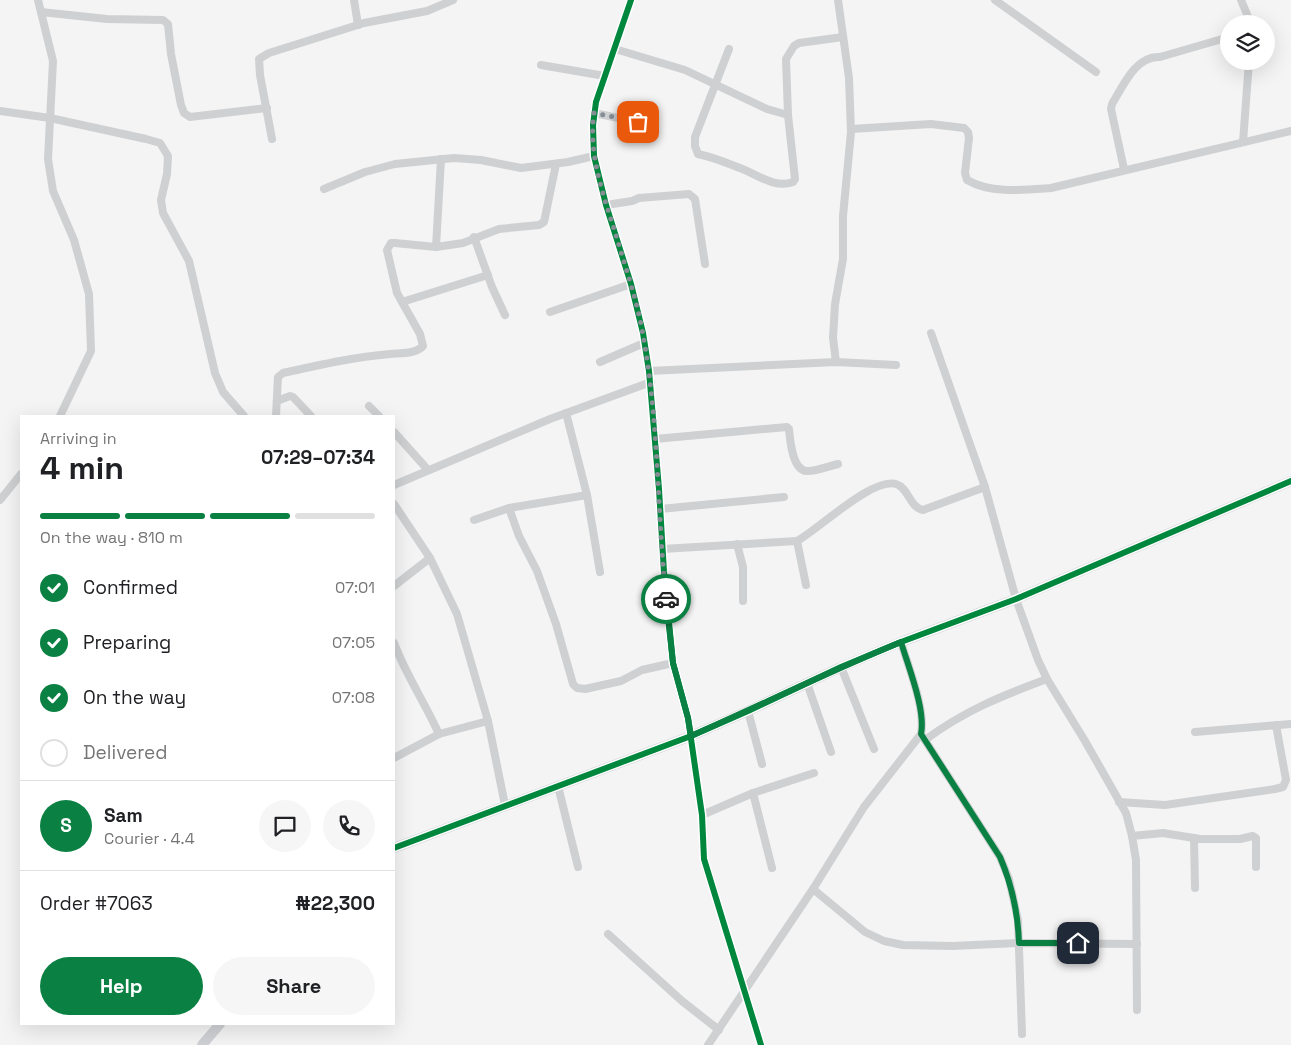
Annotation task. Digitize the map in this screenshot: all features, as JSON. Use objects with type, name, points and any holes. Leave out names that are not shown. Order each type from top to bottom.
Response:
[{"type":"street","points":[[38,0],[53,61],[48,159],[53,191],[74,240],[89,294],[91,351],[60,415]]},
{"type":"street","points":[[354,0],[358,25]]},
{"type":"street","points":[[272,138],[258,60],[269,53],[358,25],[427,11],[453,0]]},
{"type":"street","points":[[631,0],[596,102],[592,125],[594,156],[606,204],[631,284],[649,371],[662,548],[673,663],[691,736],[702,815],[704,859],[761,1045]]},
{"type":"street","points":[[836,362],[833,338],[835,304],[843,259],[843,216],[851,129],[848,78],[838,0]]},
{"type":"street","points":[[996,0],[1096,72]]},
{"type":"street","points":[[1241,0],[1247,15]]},
{"type":"street","points":[[41,12],[107,19],[162,20],[168,24],[176,80],[184,112],[190,117],[267,108]]},
{"type":"street","points":[[729,49],[695,137],[698,154],[743,169],[764,180],[788,184],[793,182],[795,178],[788,115],[786,59],[789,52],[799,43],[843,37]]},
{"type":"street","points":[[1124,169],[1110,109],[1134,71],[1144,60],[1151,56],[1160,57],[1220,40]]},
{"type":"street","points":[[615,49],[685,70],[766,109],[788,115]]},
{"type":"street","points":[[541,65],[605,76]]},
{"type":"street","points":[[1243,142],[1248,70]]},
{"type":"street","points":[[0,110],[50,118],[146,139],[160,144],[168,156],[167,174],[161,200],[163,214],[189,261],[215,373],[223,392],[243,415]]},
{"type":"street","points":[[594,113],[638,122]]},
{"type":"street","points":[[851,129],[931,124],[964,128],[970,138],[965,173],[967,180],[983,186],[1015,191],[1050,188],[1291,131]]},
{"type":"street","points":[[324,189],[364,172],[395,164],[454,158],[481,160],[521,168],[556,164],[594,156]]},
{"type":"street","points":[[436,247],[441,159]]},
{"type":"street","points":[[276,415],[278,378],[283,373],[368,356],[420,350],[423,346],[424,343],[397,293],[387,250],[391,243],[436,247],[463,243],[474,237],[499,229],[539,225],[544,222],[556,164]]},
{"type":"street","points":[[606,204],[632,201],[639,198],[689,194],[693,196],[705,264]]},
{"type":"street","points":[[474,237],[505,315]]},
{"type":"street","points":[[402,302],[488,275]]},
{"type":"street","points":[[550,312],[631,284]]},
{"type":"street","points":[[932,332],[985,487],[1016,599],[1047,679],[1085,740],[1126,813],[1136,860],[1137,1010]]},
{"type":"street","points":[[600,362],[644,344]]},
{"type":"street","points":[[649,371],[836,362],[896,365]]},
{"type":"street","points":[[395,485],[566,413],[650,382]]},
{"type":"street","points":[[277,401],[290,396],[293,397],[311,415]]},
{"type":"street","points":[[369,406],[378,415]]},
{"type":"street","points":[[566,413],[587,495],[600,572]]},
{"type":"street","points":[[655,439],[787,426],[792,455],[801,469],[807,471],[838,464]]},
{"type":"street","points":[[395,433],[428,470]]},
{"type":"street","points":[[0,500],[20,475]]},
{"type":"street","points":[[395,848],[691,736],[841,667],[901,642],[1016,599],[1291,481]]},
{"type":"street","points":[[662,548],[797,541],[839,509],[885,484],[898,485],[903,488],[915,506],[923,510],[985,487]]},
{"type":"street","points":[[474,520],[509,508],[587,495]]},
{"type":"street","points":[[660,509],[784,497]]},
{"type":"street","points":[[395,506],[430,558],[457,614],[488,721],[505,805]]},
{"type":"street","points":[[509,508],[519,536],[537,571],[556,624],[572,684],[576,688],[585,689],[621,681],[642,670],[673,663]]},
{"type":"street","points":[[797,541],[806,585]]},
{"type":"street","points":[[737,544],[743,567],[744,601]]},
{"type":"street","points":[[395,585],[430,558]]},
{"type":"street","points":[[901,642],[920,706],[923,737],[1000,857],[1009,879],[1018,920],[1022,1034]]},
{"type":"street","points":[[395,646],[404,669],[426,706],[439,734]]},
{"type":"street","points":[[841,667],[874,749]]},
{"type":"street","points":[[708,1045],[813,889],[864,807],[923,737],[983,704],[1047,679]]},
{"type":"street","points":[[807,683],[831,752]]},
{"type":"street","points":[[748,711],[762,764]]},
{"type":"street","points":[[395,757],[439,734],[488,721]]},
{"type":"street","points":[[1194,732],[1291,724]]},
{"type":"street","points":[[1119,802],[1164,805],[1283,787],[1286,780],[1276,725]]},
{"type":"street","points":[[702,815],[753,793],[814,772]]},
{"type":"street","points":[[558,786],[578,867]]},
{"type":"street","points":[[753,793],[772,868]]},
{"type":"street","points":[[1132,836],[1163,833],[1194,838],[1240,839],[1253,836],[1256,838],[1256,867]]},
{"type":"street","points":[[1194,838],[1195,888]]},
{"type":"street","points":[[813,889],[866,932],[884,941],[903,945],[952,946],[1019,943],[1137,944]]},
{"type":"street","points":[[608,934],[682,1001],[719,1030]]},
{"type":"street","points":[[202,1045],[219,1025]]},
{"type":"cycle path","points":[[631,0],[596,102],[593,125],[594,156],[606,205],[631,284],[643,333],[649,371],[664,572],[673,663],[688,718],[702,815],[704,859],[761,1045]]},
{"type":"cycle path","points":[[395,848],[691,736],[841,667],[901,642],[1016,599],[1291,481]]},
{"type":"way so far","points":[[638,122],[594,113],[592,125],[594,156],[606,204],[631,284],[643,333],[649,371],[666,599]]},
{"type":"route","points":[[666,599],[673,663],[691,736],[841,667],[901,642],[920,706],[923,725],[921,734],[1000,857],[1009,879],[1018,920],[1019,943],[1078,943]]}]
